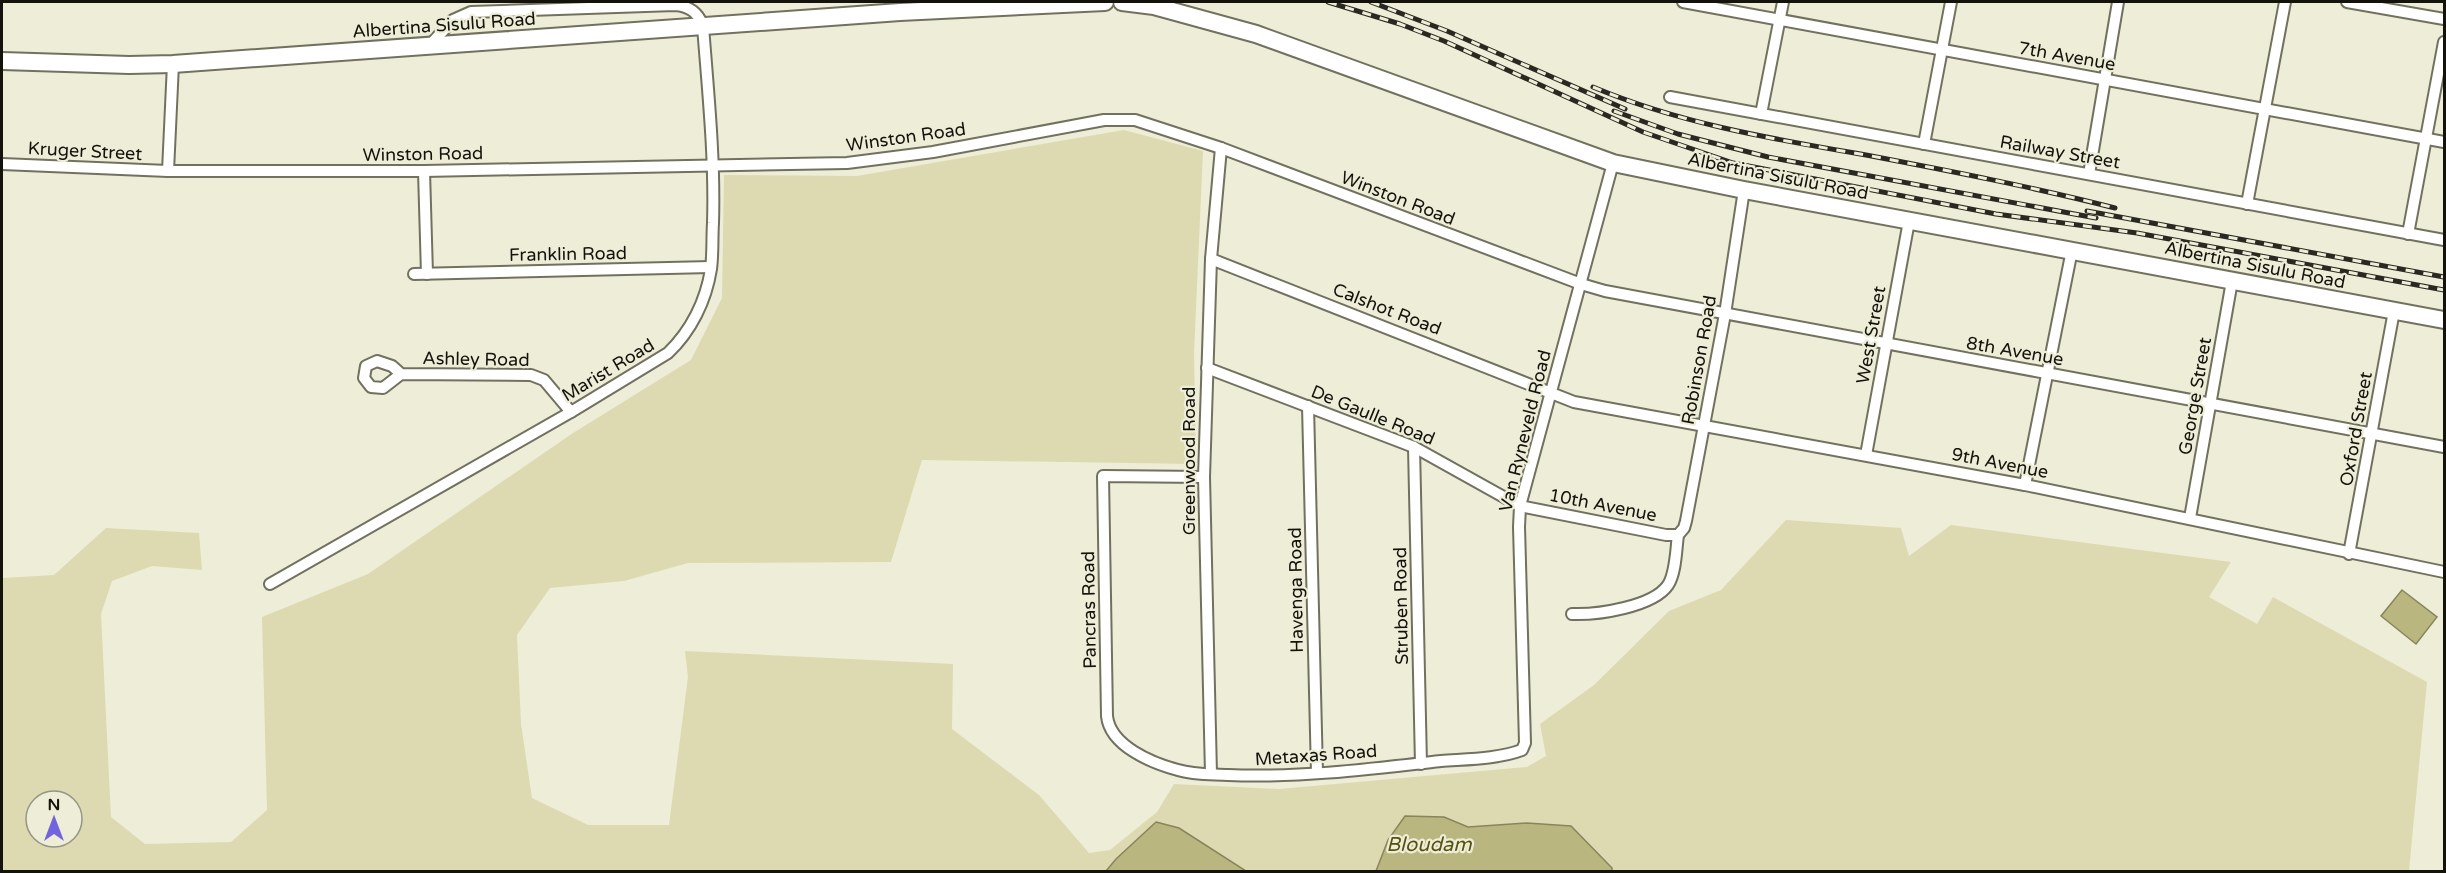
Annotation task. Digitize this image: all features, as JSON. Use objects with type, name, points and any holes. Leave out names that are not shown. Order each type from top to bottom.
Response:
[{"type":"main road","name":"Albertina Sisulu Road","points":[[2,61],[174,64],[900,12],[1105,2]]},
{"type":"main road","name":"Albertina Sisulu Road","points":[[1122,2],[1154,6],[1256,34],[1613,163],[1744,190],[2445,320]]},
{"type":"street","name":"7th Avenue","points":[[1683,2],[2445,142]]},
{"type":"street","points":[[1761,114],[1783,2]]},
{"type":"street","points":[[1924,144],[1951,2]]},
{"type":"street","points":[[2089,174],[2118,2]]},
{"type":"street","points":[[2247,204],[2284,2]]},
{"type":"street","points":[[2347,2],[2445,19]]},
{"type":"street","points":[[430,45],[453,20],[471,12],[578,6],[685,6],[697,14],[704,26]]},
{"type":"street","name":"Marist Road","points":[[270,585],[571,412],[668,353],[678,344],[699,308],[711,267],[714,165],[704,26]]},
{"type":"street","points":[[2408,234],[2445,42]]},
{"type":"street","points":[[168,171],[174,64]]},
{"type":"street","name":"Railway Street","points":[[1670,97],[2445,240]]},
{"type":"street","name":"Winston Road","points":[[168,171],[424,171],[879,160],[1118,118],[1135,120],[1221,148],[1581,284]]},
{"type":"street","name":"Greenwood Road","points":[[1212,774],[1204,477],[1211,259],[1221,148]]},
{"type":"street","name":"Van Ryneveld Road","points":[[1522,750],[1525,743],[1520,506],[1613,163]]},
{"type":"street","name":"Kruger Street","points":[[2,164],[168,171]]},
{"type":"street","points":[[424,171],[427,274]]},
{"type":"street","name":"Robinson Road","points":[[1572,614],[1634,605],[1656,597],[1669,583],[1679,534],[1686,521],[1725,314],[1744,190]]},
{"type":"street","name":"West Street","points":[[1866,455],[1909,221]]},
{"type":"street","points":[[2025,485],[2072,250]]},
{"type":"street","name":"Calshot Road","points":[[1211,259],[1550,391]]},
{"type":"street","name":"Franklin Road","points":[[414,274],[711,267]]},
{"type":"street","name":"George Street","points":[[2190,518],[2232,281]]},
{"type":"street","name":"8th Avenue","points":[[1581,284],[1725,314],[2445,447]]},
{"type":"street","name":"Oxford Street","points":[[2349,554],[2394,311]]},
{"type":"street","name":"De Gaulle Road","points":[[1207,368],[1414,447],[1520,506]]},
{"type":"street","name":"Ashley Road","points":[[401,374],[537,376],[549,385],[571,412]]},
{"type":"street","name":"9th Avenue","points":[[1550,391],[1574,402],[2025,485],[2190,518],[2349,554],[2445,572]]},
{"type":"street","name":"Havenga Road","points":[[1308,406],[1317,773]]},
{"type":"street","name":"Struben Road","points":[[1414,447],[1421,764]]},
{"type":"street","name":"Pancras Road","points":[[1117,740],[1109,728],[1107,716],[1103,476],[1204,477]]},
{"type":"street","name":"10th Avenue","points":[[1520,506],[1666,535],[1679,534]]},
{"type":"street","name":"Metaxas Road","points":[[1117,740],[1137,753],[1178,770],[1212,774],[1273,776],[1421,764],[1503,755],[1522,750]]},
{"type":"shaded area","points":[[1124,130],[1203,151],[1194,354],[1196,464],[922,460],[891,562],[688,563],[624,581],[550,588],[517,635],[521,724],[532,798],[588,825],[669,825],[688,677],[685,651],[953,664],[952,729],[1039,795],[1089,853],[1110,850],[1157,812],[1174,784],[1279,789],[1527,767],[1546,756],[1540,724],[1594,685],[1669,611],[1721,590],[1786,520],[1901,528],[1909,556],[1951,525],[2231,562],[2209,597],[2257,624],[2273,597],[2427,682],[2409,871],[2,872],[2,578],[54,575],[106,528],[199,533],[202,570],[152,566],[112,581],[101,614],[111,817],[145,844],[231,842],[267,810],[262,617],[368,574],[573,433],[691,360],[722,298],[724,175],[857,176]]},
{"type":"water","points":[[2402,590],[2437,617],[2416,644],[2381,616]]},
{"type":"water","name":"Bloudam","points":[[1405,816],[1444,817],[1468,827],[1527,823],[1571,826],[1612,868],[1612,871],[1376,871],[1388,840]]},
{"type":"water","points":[[1156,822],[1179,828],[1246,871],[1106,871]]},
{"type":"railway","points":[[1328,2],[1400,24],[1444,41],[1643,132],[1733,163],[1996,214],[2137,233],[2444,290]]},
{"type":"railway","points":[[1371,2],[1447,31],[1625,109]]},
{"type":"railway","points":[[1593,87],[1660,111],[1728,129],[1991,180],[2115,208]]},
{"type":"railway","points":[[1614,111],[1678,134],[1768,157],[2096,218]]},
{"type":"railway","points":[[2087,211],[2444,277]]}]
